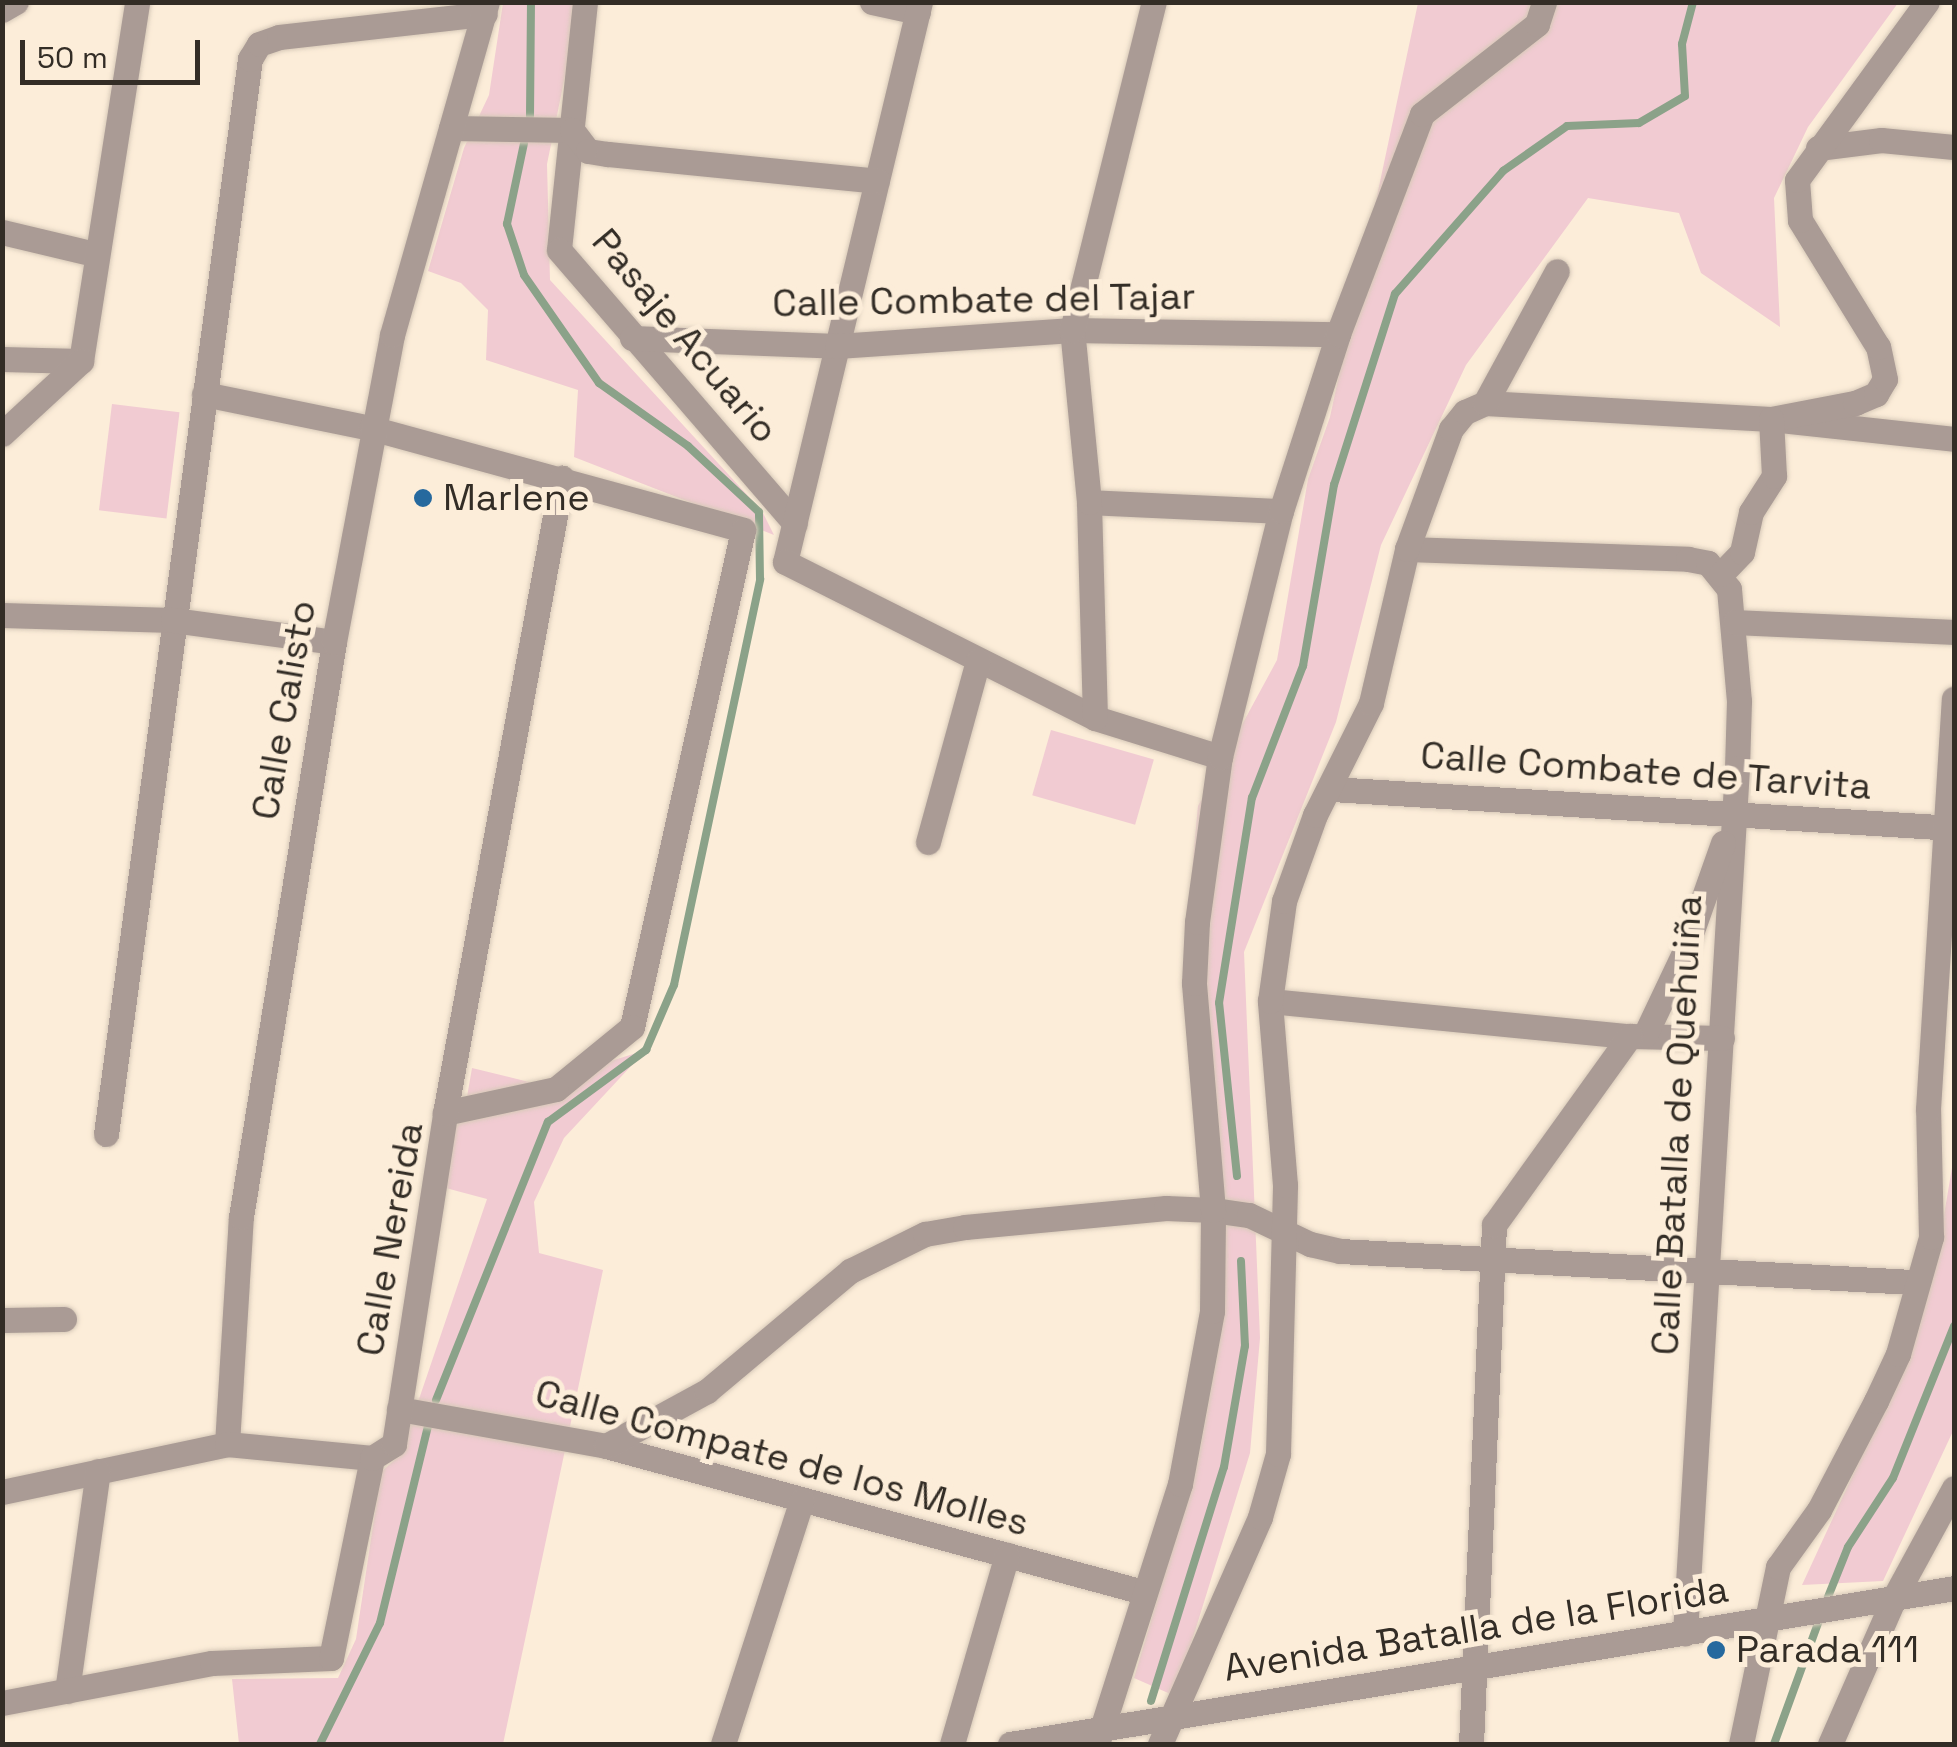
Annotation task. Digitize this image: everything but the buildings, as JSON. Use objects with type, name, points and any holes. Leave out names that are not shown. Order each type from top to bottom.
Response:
[{"type":"street","points":[[2,10],[16,2]]},
{"type":"street","points":[[2,434],[81,360],[94,254],[138,2]]},
{"type":"street","name":"Pasaje Acuario","points":[[585,2],[560,250],[795,523]]},
{"type":"street","points":[[872,2],[919,7],[785,562],[1095,718],[1220,757]]},
{"type":"street","points":[[1095,718],[1089,502],[1072,330],[1154,2]]},
{"type":"street","points":[[1099,1737],[1180,1484],[1209,1328],[1213,1210],[1194,983],[1220,757],[1281,511],[1338,334],[1422,114],[1537,24],[1544,2]]},
{"type":"street","points":[[1771,418],[1856,403],[1876,394],[1884,379],[1878,346],[1800,220],[1797,180],[1927,2]]},
{"type":"street","points":[[106,1134],[250,58],[259,44],[279,37],[486,8]]},
{"type":"street","name":"Calle Calisto","points":[[226,1444],[241,1217],[371,428],[450,128],[486,8]]},
{"type":"street","points":[[450,128],[572,130],[588,151],[723,161],[877,181]]},
{"type":"street","points":[[1818,148],[1881,140],[1954,147]]},
{"type":"street","points":[[2,232],[94,254]]},
{"type":"street","points":[[1485,403],[1557,270]]},
{"type":"street","name":"Calle Combate del Tajar","points":[[632,338],[837,346],[1072,330],[1338,334]]},
{"type":"street","points":[[2,359],[81,360]]},
{"type":"street","points":[[204,394],[371,428],[562,478],[445,1113]]},
{"type":"street","points":[[1160,1744],[1260,1517],[1278,1454],[1283,1146],[1270,1001],[1284,901],[1315,815],[1332,789],[1371,703],[1407,549],[1451,429],[1465,412],[1485,403],[1771,418],[1954,439]]},
{"type":"street","points":[[1407,549],[1688,559],[1721,574],[1742,552],[1751,512],[1774,476],[1771,418]]},
{"type":"street","name":"Calle Nereida","points":[[67,1690],[212,1662],[332,1658],[372,1458],[394,1444],[445,1113],[556,1089],[632,1027],[743,530],[562,478]]},
{"type":"street","points":[[1089,502],[1281,511]]},
{"type":"street","name":"Calle Batalla de Quehuiña","points":[[1684,1633],[1740,700],[1735,622],[1721,574]]},
{"type":"street","points":[[2,615],[173,620],[334,642]]},
{"type":"street","points":[[1735,622],[1954,632]]},
{"type":"street","points":[[928,842],[978,661]]},
{"type":"street","points":[[1742,1744],[1778,1567],[1820,1510],[1898,1354],[1913,1282],[1930,1237],[1928,1109],[1952,828],[1954,699]]},
{"type":"street","name":"Calle Combate de Tarvita","points":[[1332,789],[1952,828]]},
{"type":"street","points":[[1471,1744],[1494,1225],[1637,1035],[1684,953],[1733,814]]},
{"type":"street","points":[[1270,1001],[1637,1035],[1722,1038]]},
{"type":"street","points":[[606,1446],[707,1391],[850,1271],[925,1234],[1166,1208],[1213,1210],[1249,1215],[1283,1232],[1340,1251],[1491,1256],[1913,1282]]},
{"type":"street","points":[[1930,1237],[1954,1216]]},
{"type":"street","points":[[2,1320],[64,1318]]},
{"type":"street","name":"Calle Compate de los Molles","points":[[398,1409],[606,1446],[1143,1592]]},
{"type":"street","points":[[2,1492],[226,1444],[372,1458]]},
{"type":"street","points":[[2,1703],[67,1690],[98,1472]]},
{"type":"street","points":[[1830,1744],[1894,1598],[1954,1488]]},
{"type":"street","points":[[724,1744],[802,1500]]},
{"type":"street","points":[[952,1744],[1007,1555]]},
{"type":"street","name":"Avenida Batalla de la Florida","points":[[1010,1744],[1099,1737],[1172,1718],[1472,1664],[1954,1588]]},
{"type":"shaded area","points":[[503,3],[580,3],[547,164],[550,280],[762,511],[774,535],[574,457],[578,390],[486,360],[488,310],[461,283],[428,271],[464,148],[489,95]]},
{"type":"shaded area","points":[[1418,3],[1898,3],[1808,127],[1774,198],[1780,327],[1701,273],[1679,213],[1588,198],[1466,365],[1381,545],[1336,722],[1244,952],[1260,1338],[1250,1453],[1175,1696],[1134,1678],[1198,1461],[1220,1340],[1209,1121],[1183,967],[1198,806],[1277,660],[1308,479],[1330,417]]},
{"type":"shaded area","points":[[112,404],[179,412],[166,518],[99,510]]},
{"type":"shaded area","points":[[1051,730],[1154,759],[1135,825],[1032,795]]},
{"type":"shaded area","points":[[646,1050],[564,1138],[534,1202],[539,1253],[603,1270],[503,1744],[239,1744],[232,1679],[338,1678],[356,1639],[381,1472],[400,1455],[487,1199],[442,1187],[438,1153],[464,1114],[472,1068],[537,1084]]},
{"type":"shaded area","points":[[1954,1156],[1954,1429],[1883,1581],[1802,1585],[1892,1390],[1935,1268]]},
{"type":"waterway","points":[[530,116],[531,2]]},
{"type":"waterway","points":[[1237,1176],[1219,1003],[1252,798],[1303,666],[1334,485],[1395,294],[1503,171],[1567,126],[1639,123],[1685,96],[1682,44],[1693,2]]},
{"type":"waterway","points":[[436,1400],[548,1122],[646,1050],[674,985],[760,579],[759,512],[688,446],[599,383],[524,275],[507,224],[524,143]]},
{"type":"waterway","points":[[1151,1701],[1224,1467],[1245,1346],[1241,1261]]},
{"type":"waterway","points":[[1826,1602],[1848,1547],[1893,1478],[1954,1326]]},
{"type":"waterway","points":[[320,1744],[380,1623],[428,1426]]},
{"type":"waterway","points":[[1774,1744],[1821,1615]]},
{"type":"place","name":"Marlene","points":[[423,498]]},
{"type":"place","name":"Parada 111","points":[[1716,1650]]}]
